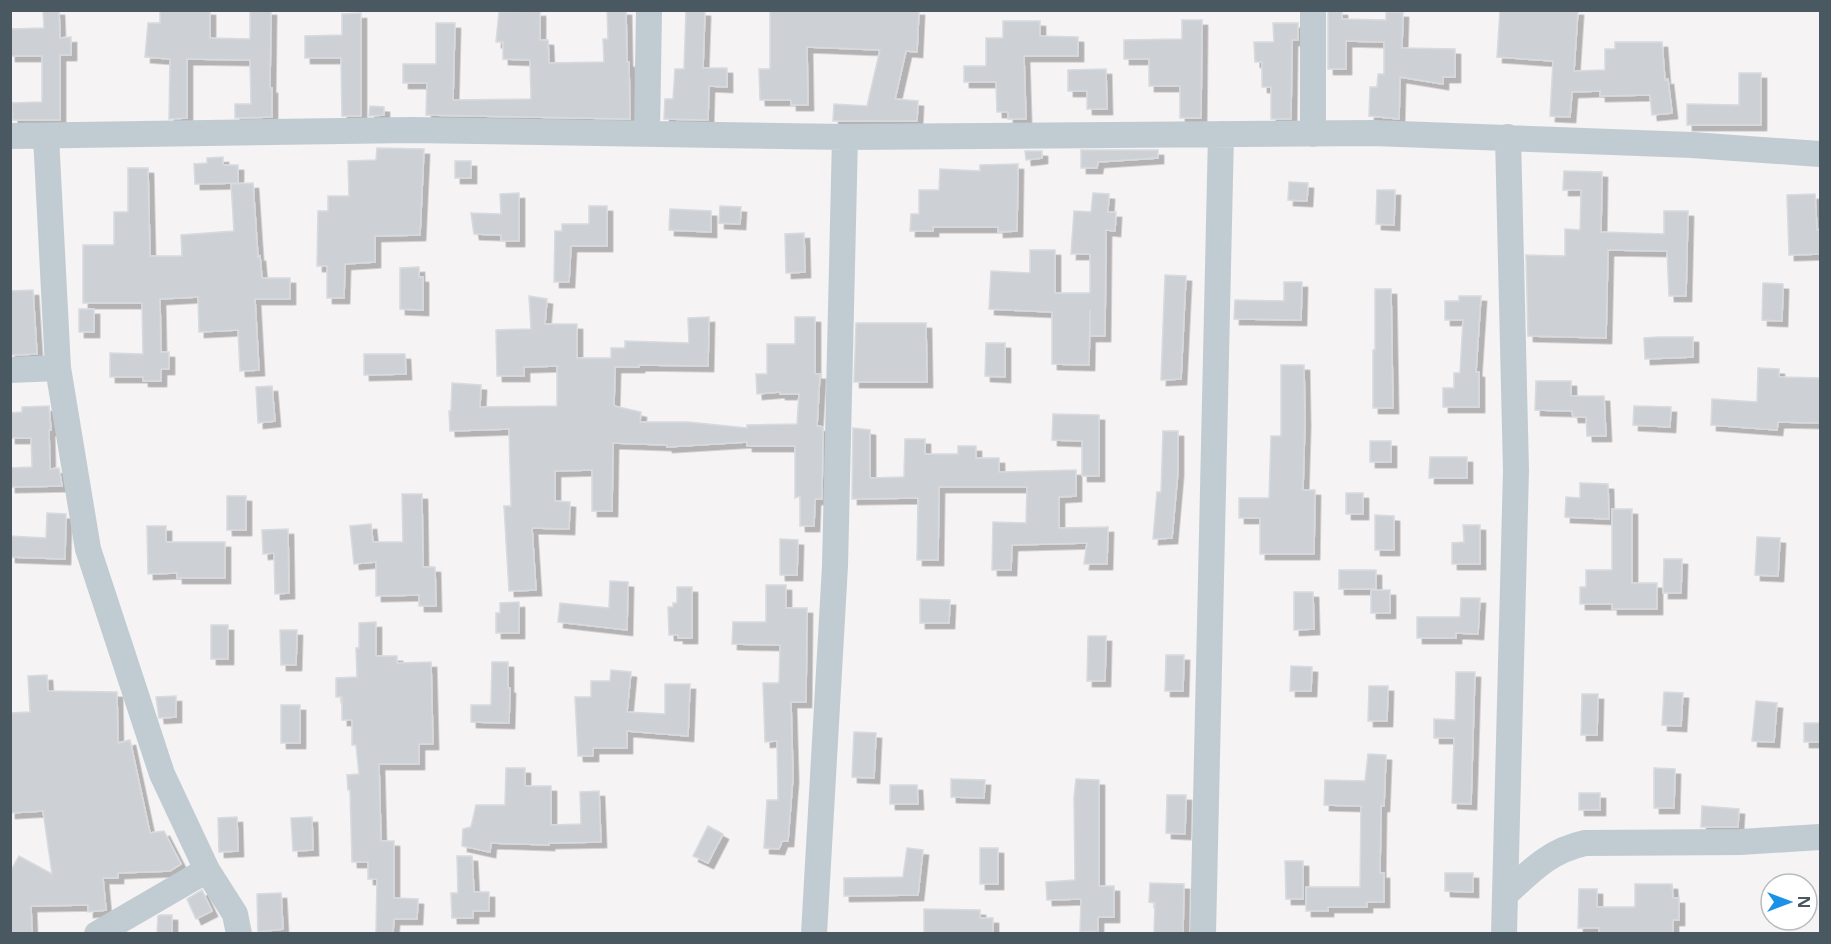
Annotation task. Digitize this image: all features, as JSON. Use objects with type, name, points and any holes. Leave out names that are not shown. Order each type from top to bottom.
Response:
[{"type":"street","points":[[647,133],[649,10]]},
{"type":"street","points":[[1313,10],[1313,134]]},
{"type":"street","points":[[10,136],[411,130],[844,137],[1373,133],[1692,145],[1821,154]]},
{"type":"street","points":[[1203,933],[1221,134]]},
{"type":"street","points":[[46,136],[58,368],[88,549],[162,774],[207,870],[235,914],[239,933]]},
{"type":"street","points":[[814,933],[835,566],[844,137]]},
{"type":"street","points":[[1504,933],[1516,470],[1508,137]]},
{"type":"street","points":[[10,370],[58,368]]},
{"type":"street","points":[[1505,895],[1542,861],[1567,847],[1585,843],[1740,842],[1821,837]]},
{"type":"street","points":[[98,933],[207,870]]},
{"type":"building","points":[[43,10],[59,10],[60,38],[71,37],[71,55],[60,55],[60,120],[13,120],[12,103],[42,102],[42,56],[10,56],[10,29],[44,28]]},
{"type":"building","points":[[160,10],[210,10],[210,38],[250,39],[250,10],[271,10],[272,117],[235,118],[235,104],[251,104],[250,60],[187,59],[187,118],[169,119],[170,59],[145,57],[148,23],[160,23]]},
{"type":"building","points":[[607,10],[626,10],[630,119],[426,115],[427,83],[403,83],[403,64],[436,64],[436,23],[455,23],[453,100],[531,99],[530,60],[503,59],[503,42],[496,42],[499,12],[540,11],[540,40],[548,40],[549,63],[604,62],[603,39],[608,39]]},
{"type":"building","points":[[686,10],[705,11],[703,68],[727,68],[727,87],[709,86],[708,120],[664,119],[665,99],[673,99],[675,69],[684,69]]},
{"type":"building","points":[[770,10],[919,10],[917,52],[906,51],[895,99],[918,101],[917,121],[833,121],[834,104],[867,106],[880,50],[807,47],[808,105],[791,105],[791,100],[760,100],[759,69],[770,69]]},
{"type":"building","points":[[1328,10],[1342,10],[1342,19],[1386,20],[1386,12],[1403,12],[1402,48],[1455,49],[1455,77],[1443,77],[1443,84],[1400,77],[1399,119],[1369,116],[1370,87],[1377,87],[1378,74],[1384,74],[1384,42],[1346,41],[1346,69],[1328,69]]},
{"type":"building","points":[[1500,10],[1578,10],[1574,71],[1605,70],[1605,49],[1615,49],[1615,42],[1662,42],[1665,80],[1668,79],[1672,113],[1652,115],[1650,95],[1600,96],[1600,91],[1572,92],[1570,117],[1550,116],[1553,61],[1497,57]]},
{"type":"building","points":[[361,13],[361,116],[342,116],[341,58],[305,58],[305,36],[342,35],[342,14]]},
{"type":"building","points":[[1182,20],[1202,20],[1201,118],[1180,118],[1180,86],[1149,86],[1149,59],[1124,59],[1124,40],[1182,39]]},
{"type":"building","points":[[1003,21],[1040,21],[1040,36],[1078,37],[1078,56],[1024,56],[1026,119],[1008,119],[1008,112],[997,112],[996,82],[964,82],[964,66],[986,66],[986,38],[1003,38]]},
{"type":"building","points":[[1273,23],[1298,23],[1298,40],[1292,40],[1291,119],[1271,119],[1271,87],[1262,87],[1262,62],[1255,62],[1254,42],[1274,42]]},
{"type":"building","points":[[1106,69],[1107,109],[1087,109],[1087,91],[1068,91],[1068,70]]},
{"type":"building","points":[[1739,73],[1761,73],[1761,125],[1687,125],[1687,104],[1739,105]]},
{"type":"building","points":[[370,106],[384,107],[384,115],[369,116]]},
{"type":"building","points":[[377,148],[424,149],[420,235],[375,236],[375,262],[345,264],[344,298],[327,298],[327,266],[317,266],[318,211],[328,211],[328,196],[349,196],[348,161],[376,160]]},
{"type":"building","points":[[1081,150],[1158,150],[1158,158],[1098,162],[1097,168],[1081,168]]},
{"type":"building","points":[[1025,151],[1042,151],[1042,158],[1026,160]]},
{"type":"building","points":[[223,157],[223,165],[238,165],[238,183],[195,184],[194,164],[207,163],[207,158]]},
{"type":"building","points":[[455,161],[471,161],[471,178],[455,178]]},
{"type":"building","points":[[1018,164],[1017,231],[998,232],[998,227],[933,227],[933,231],[910,231],[911,214],[919,214],[919,190],[939,190],[940,169],[980,171],[980,165]]},
{"type":"building","points":[[128,168],[148,168],[150,256],[182,256],[181,235],[234,231],[231,184],[253,183],[258,257],[260,256],[262,278],[290,278],[290,299],[255,299],[259,370],[240,371],[238,330],[199,332],[198,297],[160,299],[161,352],[169,352],[169,369],[161,369],[161,381],[143,381],[143,377],[110,377],[110,353],[143,354],[142,303],[83,303],[83,245],[114,245],[114,212],[128,212]]},
{"type":"building","points":[[1564,171],[1602,172],[1601,232],[1664,234],[1664,211],[1688,211],[1686,296],[1669,296],[1667,251],[1608,250],[1606,338],[1528,336],[1526,255],[1565,256],[1565,229],[1580,230],[1581,190],[1563,190]]},
{"type":"building","points":[[1289,182],[1308,183],[1307,201],[1288,200]]},
{"type":"building","points":[[1377,190],[1395,190],[1394,225],[1376,224]]},
{"type":"building","points":[[519,193],[519,241],[501,241],[501,235],[474,234],[471,213],[501,214],[500,194]]},
{"type":"building","points":[[1093,193],[1109,194],[1108,212],[1116,212],[1115,231],[1106,230],[1105,336],[1090,336],[1090,310],[1089,365],[1052,364],[1052,312],[989,309],[991,271],[1030,273],[1030,250],[1055,250],[1055,293],[1090,293],[1090,254],[1071,254],[1074,211],[1091,212]]},
{"type":"building","points":[[1815,194],[1817,230],[1821,229],[1821,254],[1789,255],[1787,195]]},
{"type":"building","points":[[589,206],[607,206],[607,246],[571,246],[569,282],[554,282],[555,231],[562,231],[562,224],[589,224]]},
{"type":"building","points":[[720,206],[741,207],[740,224],[719,223]]},
{"type":"building","points":[[670,209],[711,211],[711,232],[669,230]]},
{"type":"building","points":[[804,233],[805,272],[786,273],[785,234]]},
{"type":"building","points":[[419,267],[419,277],[423,277],[423,310],[400,309],[400,268]]},
{"type":"building","points":[[1165,275],[1186,276],[1181,379],[1161,380]]},
{"type":"building","points":[[1284,282],[1302,282],[1301,320],[1234,319],[1235,300],[1284,301]]},
{"type":"building","points":[[1763,283],[1783,284],[1782,321],[1762,320]]},
{"type":"building","points":[[1375,289],[1391,289],[1393,408],[1373,408]]},
{"type":"building","points":[[33,290],[37,354],[10,355],[10,291]]},
{"type":"building","points":[[529,296],[547,299],[545,324],[577,324],[577,358],[611,358],[611,348],[625,348],[625,341],[689,343],[688,318],[709,317],[708,366],[615,367],[614,406],[641,412],[640,422],[688,422],[747,428],[747,425],[797,424],[799,394],[780,394],[780,392],[757,394],[756,374],[767,374],[767,344],[795,344],[795,317],[815,317],[815,374],[820,374],[817,426],[823,427],[822,499],[815,499],[814,526],[800,526],[800,496],[795,498],[795,446],[747,446],[747,442],[667,447],[667,445],[613,443],[612,511],[592,511],[592,470],[555,471],[555,501],[570,502],[569,529],[532,528],[536,590],[509,591],[504,506],[511,506],[509,429],[450,431],[449,411],[451,411],[452,383],[481,385],[480,407],[557,406],[557,366],[524,367],[524,376],[497,376],[496,330],[531,329]]},
{"type":"building","points":[[1459,296],[1481,296],[1476,372],[1479,372],[1479,407],[1443,407],[1443,388],[1454,388],[1454,373],[1460,373],[1463,320],[1445,320],[1445,301],[1459,301]]},
{"type":"building","points":[[79,309],[94,309],[94,332],[79,332]]},
{"type":"building","points":[[856,323],[926,323],[927,382],[854,382]]},
{"type":"building","points":[[1693,337],[1693,357],[1645,359],[1644,338]]},
{"type":"building","points":[[986,343],[1005,343],[1005,377],[985,376]]},
{"type":"building","points":[[364,354],[405,354],[406,374],[364,375]]},
{"type":"building","points":[[1281,365],[1304,365],[1303,490],[1315,490],[1314,554],[1260,554],[1260,518],[1239,518],[1239,498],[1269,498],[1271,436],[1281,436]]},
{"type":"building","points":[[1758,368],[1779,369],[1779,377],[1821,378],[1821,423],[1778,422],[1777,430],[1711,425],[1712,399],[1757,402]]},
{"type":"building","points":[[1536,381],[1571,381],[1571,396],[1604,396],[1606,436],[1587,436],[1586,417],[1573,417],[1572,411],[1535,410]]},
{"type":"building","points":[[272,386],[275,421],[258,423],[256,387]]},
{"type":"building","points":[[49,406],[50,469],[59,468],[62,486],[10,487],[10,468],[32,467],[31,438],[10,438],[10,413],[22,412],[22,407]]},
{"type":"building","points":[[1634,406],[1671,407],[1670,427],[1633,425]]},
{"type":"building","points":[[1053,414],[1099,415],[1099,476],[1082,476],[1082,441],[1052,440]]},
{"type":"building","points":[[853,428],[870,430],[870,478],[904,477],[905,439],[925,439],[925,454],[958,454],[958,446],[976,446],[976,458],[999,458],[999,472],[1076,470],[1076,496],[1059,497],[1059,528],[1108,527],[1107,564],[1084,564],[1087,543],[1012,545],[1011,570],[992,570],[993,522],[1026,523],[1027,487],[939,487],[938,560],[917,560],[918,498],[852,499]]},
{"type":"building","points":[[1163,431],[1178,431],[1178,471],[1172,538],[1153,539],[1157,492],[1161,492]]},
{"type":"building","points":[[1370,441],[1391,441],[1391,462],[1370,462]]},
{"type":"building","points":[[1430,457],[1467,457],[1467,478],[1429,478]]},
{"type":"building","points":[[1580,483],[1608,484],[1609,519],[1565,517],[1566,497],[1580,498]]},
{"type":"building","points":[[1346,493],[1363,493],[1363,514],[1346,514]]},
{"type":"building","points":[[402,494],[422,494],[423,567],[435,567],[436,606],[419,606],[419,595],[376,596],[376,562],[354,564],[350,526],[371,524],[373,542],[403,542]]},
{"type":"building","points":[[227,496],[246,496],[246,530],[227,530]]},
{"type":"building","points":[[1612,509],[1632,509],[1632,583],[1657,583],[1657,609],[1612,609],[1612,604],[1580,604],[1580,587],[1586,587],[1586,570],[1612,570]]},
{"type":"building","points":[[47,513],[66,514],[65,559],[10,557],[10,536],[46,538]]},
{"type":"building","points":[[1375,515],[1394,516],[1394,550],[1375,550]]},
{"type":"building","points":[[1463,525],[1480,525],[1480,564],[1452,564],[1452,543],[1464,542]]},
{"type":"building","points":[[147,526],[166,526],[166,542],[225,542],[225,578],[177,578],[177,573],[148,574]]},
{"type":"building","points":[[288,529],[289,593],[275,594],[274,553],[263,554],[262,530]]},
{"type":"building","points":[[1757,537],[1780,538],[1778,576],[1755,575]]},
{"type":"building","points":[[780,539],[798,540],[797,575],[780,575]]},
{"type":"building","points":[[1664,559],[1682,559],[1681,593],[1663,593]]},
{"type":"building","points":[[1339,570],[1376,570],[1376,589],[1339,589]]},
{"type":"building","points":[[610,581],[628,582],[627,630],[558,622],[560,603],[609,608]]},
{"type":"building","points":[[766,585],[786,585],[786,608],[807,608],[806,702],[791,702],[793,777],[788,841],[782,841],[779,849],[764,848],[767,800],[778,800],[777,741],[765,742],[763,683],[779,683],[780,645],[732,644],[733,622],[766,622]]},
{"type":"building","points":[[677,587],[692,587],[692,638],[678,638],[678,635],[669,635],[668,607],[673,607],[673,603],[677,603]]},
{"type":"building","points":[[1371,590],[1390,590],[1390,613],[1371,613]]},
{"type":"building","points":[[1294,592],[1313,592],[1314,629],[1294,630]]},
{"type":"building","points":[[1461,598],[1480,598],[1478,634],[1456,633],[1456,638],[1417,638],[1417,617],[1460,617]]},
{"type":"building","points":[[920,599],[950,600],[949,623],[920,623]]},
{"type":"building","points":[[519,602],[519,633],[496,633],[496,613],[500,613],[500,603]]},
{"type":"building","points":[[376,622],[376,656],[397,656],[397,663],[431,662],[433,744],[419,744],[419,764],[379,764],[381,841],[394,841],[394,898],[418,899],[417,919],[394,919],[393,933],[376,933],[377,879],[368,879],[368,862],[352,862],[350,790],[348,790],[347,775],[359,774],[356,745],[352,745],[352,720],[342,720],[342,697],[336,697],[336,678],[357,677],[356,648],[359,648],[359,623]]},
{"type":"building","points":[[211,625],[228,625],[228,659],[211,659]]},
{"type":"building","points":[[280,630],[297,630],[296,665],[281,665]]},
{"type":"building","points":[[1088,636],[1106,636],[1105,681],[1087,681]]},
{"type":"building","points":[[1166,655],[1184,655],[1183,691],[1165,691]]},
{"type":"building","points":[[492,662],[508,662],[509,723],[471,722],[471,705],[491,705]]},
{"type":"building","points":[[1291,666],[1312,667],[1311,691],[1290,691]]},
{"type":"building","points":[[611,670],[631,672],[627,712],[665,714],[665,684],[690,684],[688,736],[627,731],[627,748],[593,748],[593,756],[578,756],[575,697],[591,697],[591,681],[610,681]]},
{"type":"building","points":[[1456,672],[1475,672],[1471,804],[1452,803],[1454,738],[1434,738],[1434,719],[1455,720]]},
{"type":"building","points":[[47,675],[48,691],[117,692],[118,743],[130,740],[150,833],[164,831],[181,864],[170,871],[118,873],[118,878],[103,878],[106,910],[88,912],[88,905],[31,906],[32,933],[10,933],[10,872],[19,856],[52,874],[43,811],[10,813],[10,713],[30,712],[28,676]]},
{"type":"building","points":[[1369,686],[1388,686],[1387,721],[1368,721]]},
{"type":"building","points":[[1664,692],[1683,693],[1681,726],[1662,725]]},
{"type":"building","points":[[1582,694],[1598,694],[1597,735],[1581,735]]},
{"type":"building","points":[[176,696],[176,717],[159,718],[156,697]]},
{"type":"building","points":[[1756,701],[1777,703],[1774,742],[1752,741]]},
{"type":"building","points":[[281,705],[300,705],[300,743],[281,743]]},
{"type":"building","points":[[1804,723],[1821,723],[1821,742],[1804,742]]},
{"type":"building","points":[[854,732],[876,733],[874,778],[852,777]]},
{"type":"building","points":[[1368,754],[1386,755],[1384,806],[1381,806],[1380,873],[1384,873],[1384,902],[1367,902],[1367,907],[1328,907],[1328,911],[1306,911],[1306,887],[1360,887],[1361,806],[1324,805],[1325,780],[1365,781]]},
{"type":"building","points":[[506,768],[525,768],[525,786],[551,786],[551,825],[581,824],[580,792],[599,791],[601,842],[549,843],[549,845],[491,843],[490,852],[462,846],[463,829],[471,827],[476,805],[505,805]]},
{"type":"building","points":[[1654,768],[1675,769],[1674,808],[1654,808]]},
{"type":"building","points":[[951,779],[985,780],[984,798],[951,797]]},
{"type":"building","points":[[1076,779],[1099,780],[1099,886],[1114,886],[1114,917],[1098,917],[1098,931],[1080,932],[1081,899],[1047,900],[1046,882],[1075,880],[1074,797]]},
{"type":"building","points":[[890,785],[917,785],[918,804],[890,804]]},
{"type":"building","points":[[1579,793],[1600,793],[1600,810],[1579,810]]},
{"type":"building","points":[[1167,795],[1186,795],[1185,834],[1166,833]]},
{"type":"building","points":[[1702,806],[1739,809],[1738,827],[1701,827]]},
{"type":"building","points":[[237,817],[238,851],[219,852],[218,818]]},
{"type":"building","points":[[312,817],[313,850],[293,851],[291,818]]},
{"type":"building","points":[[708,826],[723,834],[708,863],[693,856]]},
{"type":"building","points":[[907,848],[923,850],[918,895],[844,896],[844,878],[903,877]]},
{"type":"building","points":[[980,848],[998,848],[998,884],[980,884]]},
{"type":"building","points":[[457,856],[472,856],[474,892],[489,892],[489,911],[473,911],[473,918],[452,918],[451,893],[458,893]]},
{"type":"building","points":[[1285,861],[1303,861],[1303,899],[1286,899]]},
{"type":"building","points":[[1445,873],[1473,873],[1473,892],[1445,891]]},
{"type":"building","points":[[1150,883],[1184,884],[1183,933],[1154,933],[1155,903],[1149,902]]},
{"type":"building","points":[[1635,884],[1672,884],[1673,898],[1679,898],[1679,920],[1673,920],[1673,933],[1599,933],[1599,928],[1578,928],[1579,889],[1597,889],[1597,907],[1635,907]]},
{"type":"building","points":[[202,890],[212,911],[196,919],[187,899]]},
{"type":"building","points":[[281,893],[283,929],[258,932],[257,894]]},
{"type":"building","points":[[924,909],[980,910],[980,918],[993,918],[993,933],[924,933]]},
{"type":"building","points":[[172,915],[172,933],[157,933],[158,916]]}]
